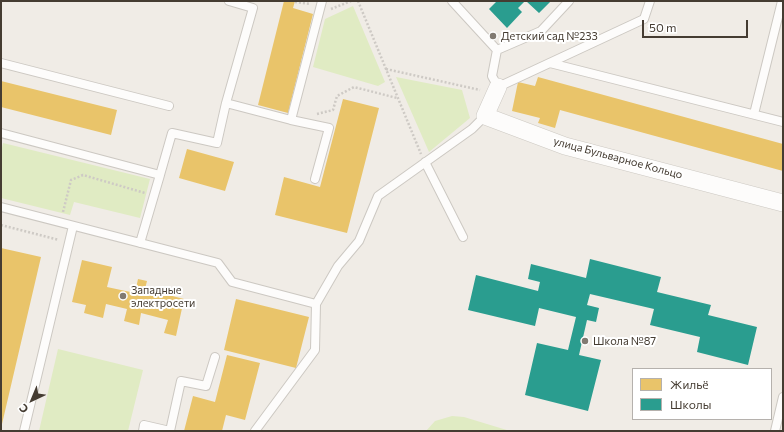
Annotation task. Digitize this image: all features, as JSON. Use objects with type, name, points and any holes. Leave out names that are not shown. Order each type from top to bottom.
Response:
[{"type":"street","points":[[485,116],[497,90]]},
{"type":"street","name":"улица Бульварное Кольцо","points":[[485,116],[565,146],[783,203]]},
{"type":"lane","points":[[140,243],[172,133],[217,143],[226,103],[253,8],[229,1]]},
{"type":"lane","points":[[452,1],[497,50]]},
{"type":"lane","points":[[497,50],[541,31],[569,1]]},
{"type":"lane","points":[[497,50],[492,76],[497,90],[550,63],[644,19],[650,1]]},
{"type":"lane","points":[[754,114],[782,1]]},
{"type":"lane","points":[[292,120],[321,7]]},
{"type":"lane","points":[[1,63],[169,106]]},
{"type":"lane","points":[[550,63],[783,122]]},
{"type":"lane","points":[[226,103],[329,128],[314,179]]},
{"type":"lane","points":[[255,431],[315,350],[316,304],[338,266],[359,241],[378,196],[472,129],[485,116]]},
{"type":"lane","points":[[1,133],[160,175]]},
{"type":"lane","points":[[425,162],[463,237]]},
{"type":"lane","points":[[1,208],[218,264],[232,282],[316,304]]},
{"type":"lane","points":[[24,431],[73,226]]},
{"type":"lane","points":[[142,431],[144,425],[170,431],[181,381],[206,386],[214,357]]},
{"type":"lane","points":[[775,431],[783,397]]},
{"type":"path","points":[[295,2],[321,7],[351,1]]},
{"type":"path","points":[[358,1],[416,144],[425,162]]},
{"type":"path","points":[[386,69],[497,90]]},
{"type":"path","points":[[292,120],[333,110],[337,96],[354,87],[397,98]]},
{"type":"path","points":[[60,222],[71,180],[83,175],[154,195]]},
{"type":"path","points":[[1,225],[69,242]]},
{"type":"green space","points":[[353,6],[385,82],[378,86],[313,67],[325,19]]},
{"type":"green space","points":[[396,77],[462,90],[470,118],[429,152]]},
{"type":"green space","points":[[3,143],[150,179],[140,218],[74,202],[70,215],[1,198],[1,152]]},
{"type":"green space","points":[[58,349],[143,370],[128,431],[39,431]]},
{"type":"green space","points":[[452,416],[464,417],[510,431],[426,431],[435,421]]},
{"type":"building: Жильё","points":[[284,1],[295,1],[293,8],[313,14],[288,113],[258,105]]},
{"type":"building: Жильё","points":[[538,77],[783,144],[783,171],[560,110],[555,128],[538,123],[540,118],[512,111],[518,82],[535,86]]},
{"type":"building: Жильё","points":[[1,81],[117,110],[111,135],[1,107]]},
{"type":"building: Жильё","points":[[343,99],[379,108],[347,233],[275,215],[284,177],[320,187]]},
{"type":"building: Жильё","points":[[187,149],[234,162],[225,191],[179,178]]},
{"type":"building: Жильё","points":[[1,248],[41,257],[2,424],[1,424]]},
{"type":"building: Жильё","name":"Западные электросети","points":[[82,260],[112,267],[107,287],[135,293],[138,279],[147,281],[145,289],[184,299],[176,336],[164,333],[168,320],[141,313],[139,325],[124,321],[127,309],[106,304],[103,318],[84,313],[86,305],[72,302]]},
{"type":"building: Жильё","points":[[236,299],[309,317],[296,368],[224,350]]},
{"type":"building: Жильё","points":[[227,355],[260,363],[245,420],[226,415],[222,431],[184,431],[193,396],[215,402]]},
{"type":"building: Школы","points":[[497,1],[525,1],[518,8],[522,12],[507,28],[489,9]]},
{"type":"building: Школы","points":[[526,1],[551,1],[539,13]]},
{"type":"building: Школы","points":[[590,259],[661,277],[657,292],[711,305],[708,315],[757,327],[748,365],[697,352],[700,337],[650,325],[654,309],[590,294],[587,305],[599,308],[596,322],[587,320],[579,355],[601,360],[588,411],[525,395],[537,343],[568,350],[576,317],[539,308],[535,326],[468,310],[476,275],[538,291],[540,282],[528,279],[531,264],[586,278]]},
{"type":"place","name":"Детский сад №233","points":[[493,36]]},
{"type":"place","name":"Западные электросети","points":[[123,296]]},
{"type":"place","name":"Школа №87","points":[[585,341]]}]
